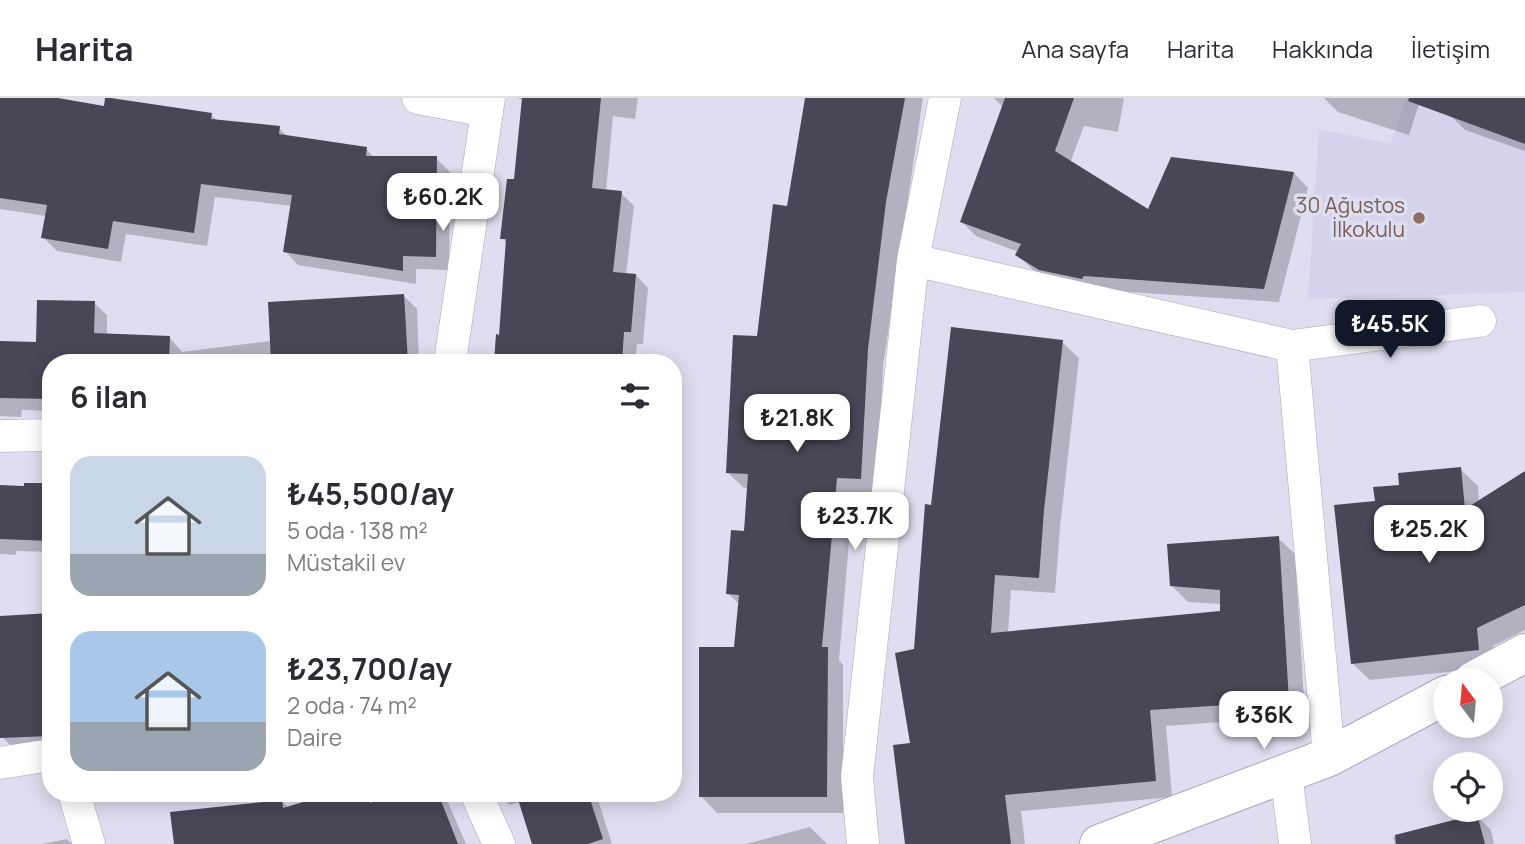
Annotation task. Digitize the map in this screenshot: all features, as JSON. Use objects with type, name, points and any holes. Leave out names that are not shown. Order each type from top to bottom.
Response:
[{"type":"main road","points":[[1497,668],[1525,653]]},
{"type":"main road","points":[[1099,844],[1329,757],[1433,702]]},
{"type":"street","points":[[418,98],[488,104],[451,354]]},
{"type":"street","points":[[863,844],[857,777],[913,260],[945,98]]},
{"type":"street","points":[[913,260],[1293,346],[1480,321]]},
{"type":"street","points":[[1293,346],[1329,757]]},
{"type":"street","points":[[0,436],[42,435]]},
{"type":"street","points":[[0,763],[42,756]]},
{"type":"street","points":[[1286,775],[1295,844]]},
{"type":"street","points":[[77,802],[89,844]]},
{"type":"street","points":[[480,802],[499,844]]},
{"type":"shaded area","name":"30 Ağustos İlkokulu","points":[[1406,98],[1525,98],[1525,292],[1308,299],[1319,129],[1391,144]]},
{"type":"building","points":[[0,98],[58,98],[104,106],[105,98],[111,98],[212,113],[211,119],[280,126],[279,134],[367,147],[366,156],[437,156],[436,257],[403,256],[403,271],[283,252],[292,195],[201,184],[194,233],[113,221],[108,249],[41,238],[47,205],[0,198]]},
{"type":"building","points":[[522,98],[601,98],[592,188],[622,191],[613,272],[636,274],[631,332],[624,332],[623,354],[495,354],[496,334],[499,335],[506,239],[500,239],[507,179],[514,179]]},
{"type":"building","points":[[805,98],[905,98],[886,202],[868,349],[861,479],[837,478],[822,647],[828,647],[827,797],[699,797],[699,647],[734,647],[739,595],[726,594],[731,530],[744,531],[748,474],[726,473],[733,335],[757,336],[773,204],[787,206]]},
{"type":"building","points":[[1005,98],[1074,98],[1055,151],[1148,209],[1171,157],[1294,172],[1264,289],[1084,276],[1082,279],[1039,270],[1015,255],[1021,244],[960,222]]},
{"type":"building","points":[[1409,98],[1525,98],[1525,144],[1408,101]]},
{"type":"building","points":[[404,294],[408,354],[271,354],[268,302]]},
{"type":"building","points":[[37,300],[95,301],[94,333],[170,336],[169,354],[42,354],[42,399],[0,398],[0,341],[36,342]]},
{"type":"building","points":[[951,327],[1063,340],[1039,578],[995,575],[991,633],[1220,611],[1220,590],[1170,586],[1167,544],[1279,536],[1289,701],[1150,710],[1156,781],[1005,795],[1011,844],[905,844],[893,745],[910,743],[895,653],[914,649],[925,504],[931,505]]},
{"type":"building","points":[[1461,467],[1465,509],[1525,471],[1525,605],[1477,628],[1479,650],[1351,664],[1334,505],[1375,501],[1373,487],[1399,485],[1398,473]]},
{"type":"building","points":[[24,483],[42,483],[42,541],[0,539],[0,485],[24,486]]},
{"type":"building","points":[[42,614],[42,736],[0,738],[0,616]]},
{"type":"building","points":[[263,802],[282,802],[283,808],[303,802],[442,802],[458,844],[174,844],[170,812]]},
{"type":"building","points":[[519,802],[591,802],[603,839],[588,844],[532,844]]},
{"type":"building","points":[[1446,822],[1479,822],[1485,844],[1396,844],[1395,835]]},
{"type":"place","name":"30 Ağustos İlkokulu","points":[[1419,218]]}]
